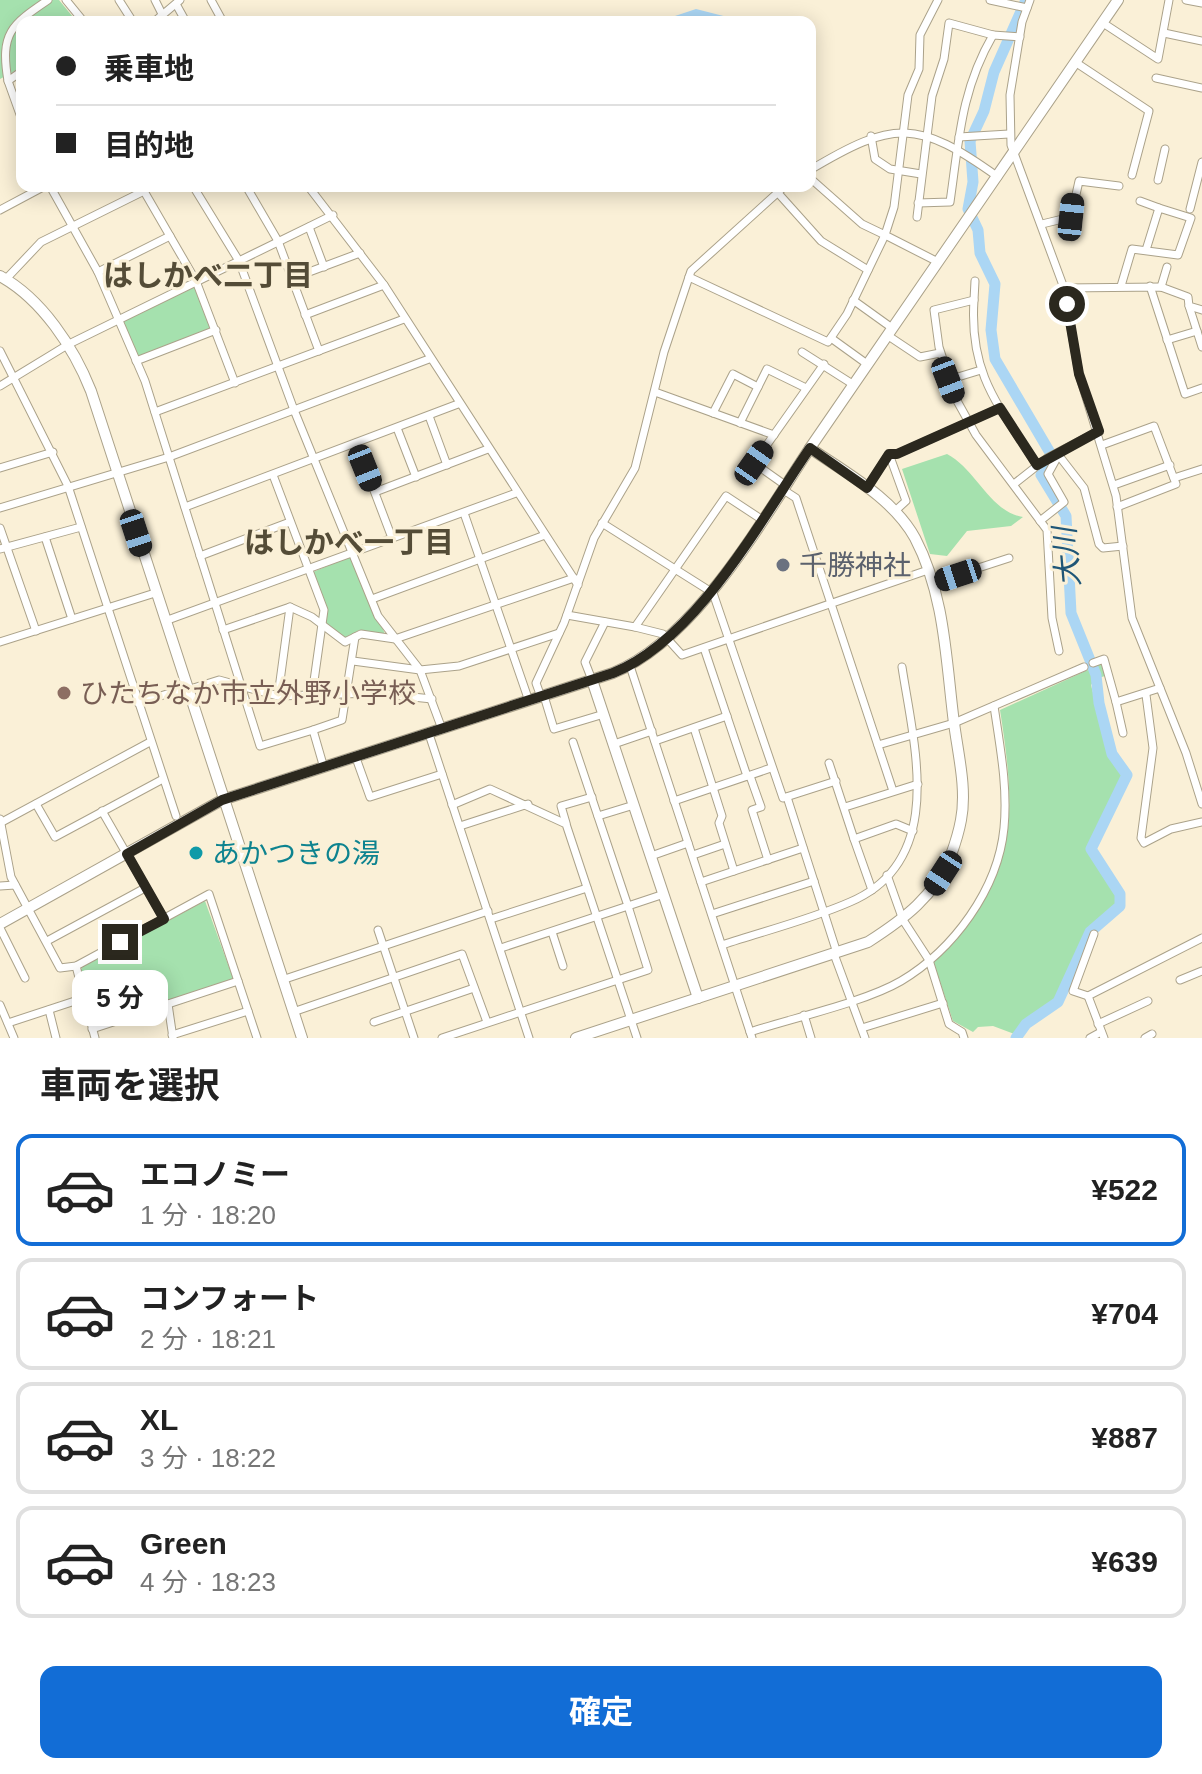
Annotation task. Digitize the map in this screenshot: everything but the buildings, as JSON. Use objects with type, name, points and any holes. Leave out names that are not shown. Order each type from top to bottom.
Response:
[{"type":"street","points":[[25,16],[48,0]]},
{"type":"street","points":[[66,0],[79,16]]},
{"type":"street","points":[[155,0],[162,14],[178,2]]},
{"type":"street","points":[[689,277],[810,337],[825,342],[831,338],[885,235],[900,171],[908,95],[919,69],[922,28],[938,0]]},
{"type":"street","points":[[990,0],[1028,4],[1015,37],[1009,134],[1013,156],[1042,224],[1064,288],[1079,374],[1114,485],[1132,618],[1202,804]]},
{"type":"street","points":[[25,978],[0,926],[222,800],[592,680],[630,666],[670,639],[710,591],[761,519],[1118,0]]},
{"type":"street","points":[[1103,23],[1158,59],[1169,0]]},
{"type":"street","points":[[1186,0],[1202,3]]},
{"type":"street","points":[[16,22],[1,38],[3,66],[16,102]]},
{"type":"street","points":[[917,217],[932,96],[944,59],[949,23],[993,35],[1015,37]]},
{"type":"street","points":[[1164,33],[1202,41]]},
{"type":"street","points":[[918,203],[950,202],[965,153],[963,103],[973,71],[993,35]]},
{"type":"street","points":[[1075,62],[1149,111],[1132,175]]},
{"type":"street","points":[[8,81],[16,75]]},
{"type":"street","points":[[1156,78],[1202,88]]},
{"type":"street","points":[[816,167],[871,136],[905,132],[927,136],[965,153],[998,177]]},
{"type":"street","points":[[962,137],[1009,134]]},
{"type":"street","points":[[871,136],[875,159],[900,171],[921,174]]},
{"type":"street","points":[[1158,180],[1165,149]]},
{"type":"street","points":[[1190,209],[1201,167]]},
{"type":"street","points":[[1042,224],[1071,217],[1079,181],[1119,186]]},
{"type":"street","points":[[816,183],[862,224],[938,262]]},
{"type":"street","points":[[0,210],[36,192]]},
{"type":"street","points":[[52,192],[98,272],[136,361],[155,412],[260,746],[342,720],[355,637]]},
{"type":"street","points":[[135,192],[41,242],[3,278],[69,344],[91,391],[302,1038]]},
{"type":"street","points":[[144,192],[196,281],[235,383]]},
{"type":"street","points":[[197,192],[239,261],[294,410],[378,616],[420,670],[442,729]]},
{"type":"street","points":[[249,192],[278,241],[319,351]]},
{"type":"street","points":[[313,192],[384,285],[458,404],[576,582]]},
{"type":"street","points":[[538,698],[536,683],[567,615],[576,582],[602,523],[635,468],[664,352],[689,277],[697,265],[778,193],[821,241],[868,270]]},
{"type":"street","points":[[1121,286],[1128,253],[1132,249],[1178,255],[1191,218],[1140,201]]},
{"type":"street","points":[[1146,250],[1159,208]]},
{"type":"street","points":[[0,386],[69,344],[333,215]]},
{"type":"street","points":[[309,227],[324,267]]},
{"type":"street","points":[[98,272],[170,236]]},
{"type":"street","points":[[293,278],[360,253]]},
{"type":"street","points":[[1161,287],[1167,267]]},
{"type":"street","points":[[975,281],[972,340],[981,370],[1000,408],[1037,465]]},
{"type":"street","points":[[305,315],[384,285]]},
{"type":"street","points":[[1064,288],[1150,286],[1188,297],[1202,347]]},
{"type":"street","points":[[1150,286],[1185,394],[1202,388]]},
{"type":"street","points":[[853,300],[920,357],[940,353]]},
{"type":"street","points":[[974,300],[934,310],[940,353],[948,380],[967,421],[1047,530],[1052,618],[1059,651]]},
{"type":"street","points":[[1189,306],[1202,310]]},
{"type":"street","points":[[155,412],[404,319]]},
{"type":"street","points":[[136,361],[216,330]]},
{"type":"street","points":[[1167,340],[1197,331]]},
{"type":"street","points":[[831,338],[867,364]]},
{"type":"street","points":[[0,351],[68,486],[176,816]]},
{"type":"street","points":[[802,352],[854,385]]},
{"type":"street","points":[[0,508],[169,457],[429,359]]},
{"type":"street","points":[[824,364],[754,463],[796,498],[893,791]]},
{"type":"street","points":[[740,423],[767,369],[806,388]]},
{"type":"street","points":[[948,380],[981,370]]},
{"type":"street","points":[[713,413],[733,374],[758,387]]},
{"type":"street","points":[[655,392],[774,435]]},
{"type":"street","points":[[185,507],[458,404]]},
{"type":"street","points":[[889,454],[897,454],[1000,408]]},
{"type":"street","points":[[429,416],[447,465]]},
{"type":"street","points":[[1102,445],[1154,426],[1176,484],[1117,507]]},
{"type":"street","points":[[397,428],[416,477]]},
{"type":"street","points":[[1014,484],[1047,458],[1059,455],[1099,431]]},
{"type":"street","points":[[356,443],[392,538]]},
{"type":"street","points":[[576,1038],[868,942],[903,920],[930,893],[943,873],[961,819],[962,791],[947,655],[928,570],[914,537],[895,511],[810,448]]},
{"type":"street","points":[[375,492],[488,449]]},
{"type":"street","points":[[0,468],[53,452]]},
{"type":"street","points":[[867,488],[889,454]]},
{"type":"street","points":[[889,454],[906,501],[895,511]]},
{"type":"street","points":[[1040,521],[1064,502],[1048,474],[1059,455]]},
{"type":"street","points":[[1059,455],[1084,488],[1099,544],[1103,548],[1123,546]]},
{"type":"street","points":[[1114,485],[1170,465]]},
{"type":"street","points":[[1174,478],[1202,469]]},
{"type":"street","points":[[273,475],[324,610],[312,695]]},
{"type":"street","points":[[165,621],[516,493]]},
{"type":"street","points":[[635,627],[726,496],[761,519]]},
{"type":"street","points":[[464,513],[512,648],[554,729],[604,714]]},
{"type":"street","points":[[200,556],[290,522]]},
{"type":"street","points":[[602,523],[710,591],[783,798],[836,781]]},
{"type":"street","points":[[3,548],[81,527]]},
{"type":"street","points":[[0,528],[3,548],[36,631]]},
{"type":"street","points":[[372,599],[545,535]]},
{"type":"street","points":[[45,537],[72,619]]},
{"type":"street","points":[[932,583],[1009,558]]},
{"type":"street","points":[[567,615],[635,627],[670,639],[682,655],[928,570]]},
{"type":"street","points":[[223,630],[290,607],[345,642],[361,634],[395,639],[576,582]]},
{"type":"street","points":[[1,640],[155,593]]},
{"type":"street","points":[[278,696],[290,607]]},
{"type":"street","points":[[605,622],[585,662],[698,998]]},
{"type":"street","points":[[353,661],[420,670],[459,666],[559,633]]},
{"type":"street","points":[[704,648],[761,807],[752,810],[768,860]]},
{"type":"street","points":[[1093,663],[1104,659],[1123,733]]},
{"type":"street","points":[[630,666],[751,1035],[900,981],[929,960],[969,917],[998,854],[1004,832],[1005,778],[994,706]]},
{"type":"street","points":[[722,945],[851,902],[872,890],[887,875],[913,831],[918,784],[902,667]]},
{"type":"street","points":[[878,745],[954,723],[1084,667]]},
{"type":"street","points":[[138,703],[219,680],[278,696],[348,694],[432,699]]},
{"type":"street","points":[[1116,702],[1146,695],[1160,688]]},
{"type":"street","points":[[1146,695],[1153,748],[1141,838],[1144,843],[1171,829],[1202,822]]},
{"type":"street","points":[[655,741],[727,716]]},
{"type":"street","points":[[694,728],[722,816],[719,823],[734,871]]},
{"type":"street","points":[[313,730],[324,768]]},
{"type":"street","points":[[614,744],[652,731]]},
{"type":"street","points":[[429,734],[529,1038]]},
{"type":"street","points":[[150,742],[1,821],[3,851],[15,885],[60,968],[76,966],[209,894],[257,1038]]},
{"type":"street","points":[[442,1038],[648,970],[573,742]]},
{"type":"street","points":[[356,758],[370,797],[442,774]]},
{"type":"street","points":[[829,763],[872,890]]},
{"type":"street","points":[[674,801],[771,768]]},
{"type":"street","points":[[36,804],[55,837],[163,779]]},
{"type":"street","points":[[845,807],[918,784]]},
{"type":"street","points":[[452,805],[490,789],[566,824]]},
{"type":"street","points":[[592,797],[561,806],[637,1038]]},
{"type":"street","points":[[787,797],[865,1038]]},
{"type":"street","points":[[460,826],[528,804]]},
{"type":"street","points":[[598,816],[634,805]]},
{"type":"street","points":[[102,811],[164,919]]},
{"type":"street","points":[[854,839],[896,824],[913,831]]},
{"type":"street","points":[[651,856],[688,843]]},
{"type":"street","points":[[693,855],[725,844]]},
{"type":"street","points":[[701,882],[803,848]]},
{"type":"street","points":[[887,875],[903,920],[929,960],[949,1024],[962,1032],[964,1038]]},
{"type":"street","points":[[712,914],[814,881]]},
{"type":"street","points":[[0,886],[15,885]]},
{"type":"street","points":[[47,941],[145,888]]},
{"type":"street","points":[[282,980],[383,946],[587,888]]},
{"type":"street","points":[[501,948],[664,894]]},
{"type":"street","points":[[378,930],[414,1038]]},
{"type":"street","points":[[552,932],[563,966]]},
{"type":"street","points":[[1094,934],[1073,991],[1088,996],[1202,938]]},
{"type":"street","points":[[293,1012],[462,954],[487,1022]]},
{"type":"street","points":[[76,966],[95,1038]]},
{"type":"street","points":[[1180,980],[1202,971]]},
{"type":"street","points":[[92,1029],[238,981]]},
{"type":"street","points":[[374,1022],[474,988]]},
{"type":"street","points":[[1088,996],[1101,1031]]},
{"type":"street","points":[[8,1023],[84,998]]},
{"type":"street","points":[[1090,1038],[1148,1001]]},
{"type":"street","points":[[862,1028],[943,1003]]},
{"type":"street","points":[[168,1004],[172,1036],[248,1011]]},
{"type":"street","points":[[0,1005],[14,1038]]},
{"type":"street","points":[[49,1010],[56,1038]]},
{"type":"street","points":[[804,1015],[811,1038]]},
{"type":"green space","points":[[0,0],[59,0],[72,16],[16,16],[16,70],[0,79]]},
{"type":"green space","points":[[193,285],[210,324],[209,329],[137,357],[122,321]]},
{"type":"green space","points":[[947,454],[966,469],[1001,507],[1023,517],[1011,526],[967,531],[947,556],[930,554],[902,469]]},
{"type":"green space","points":[[349,557],[385,634],[359,630],[345,639],[326,624],[313,572]]},
{"type":"green space","points":[[1101,664],[1105,676],[1095,679],[1091,685],[1109,755],[1125,778],[1106,821],[1089,847],[1119,895],[1118,905],[1089,932],[1057,1001],[1040,1012],[1017,1035],[993,1026],[978,1027],[973,1032],[953,1021],[933,961],[982,904],[1005,846],[1009,784],[1000,710]]},
{"type":"green space","points":[[205,901],[234,981],[96,1024],[79,972],[84,965]]},
{"type":"water","points":[[696,9],[723,16],[675,16]]},
{"type":"waterway","name":"大川","points":[[1016,1038],[1026,1024],[1058,1002],[1090,932],[1120,906],[1120,894],[1091,849],[1127,775],[1112,754],[1099,703],[1096,675],[1071,613],[1066,516],[1041,475],[1052,456],[995,359],[991,330],[995,284],[980,253],[978,230],[968,209],[973,182],[970,141],[984,111],[994,72],[1026,0]]},
{"type":"place","name":"千勝神社","points":[[783,565]]},
{"type":"place","name":"ひたちなか市立外野小学校","points":[[64,693]]},
{"type":"place","name":"あかつきの湯","points":[[196,853]]},
{"type":"district","name":"はしかべ二丁目","points":[[208,276]]},
{"type":"district","name":"はしかべ一丁目","points":[[349,543]]},
{"type":"route","points":[[120,942],[164,919],[127,854],[222,800],[613,673],[642,660],[670,639],[694,613],[810,448],[867,488],[889,454],[897,454],[1000,408],[1037,465],[1099,431],[1079,374],[1067,304]]}]
